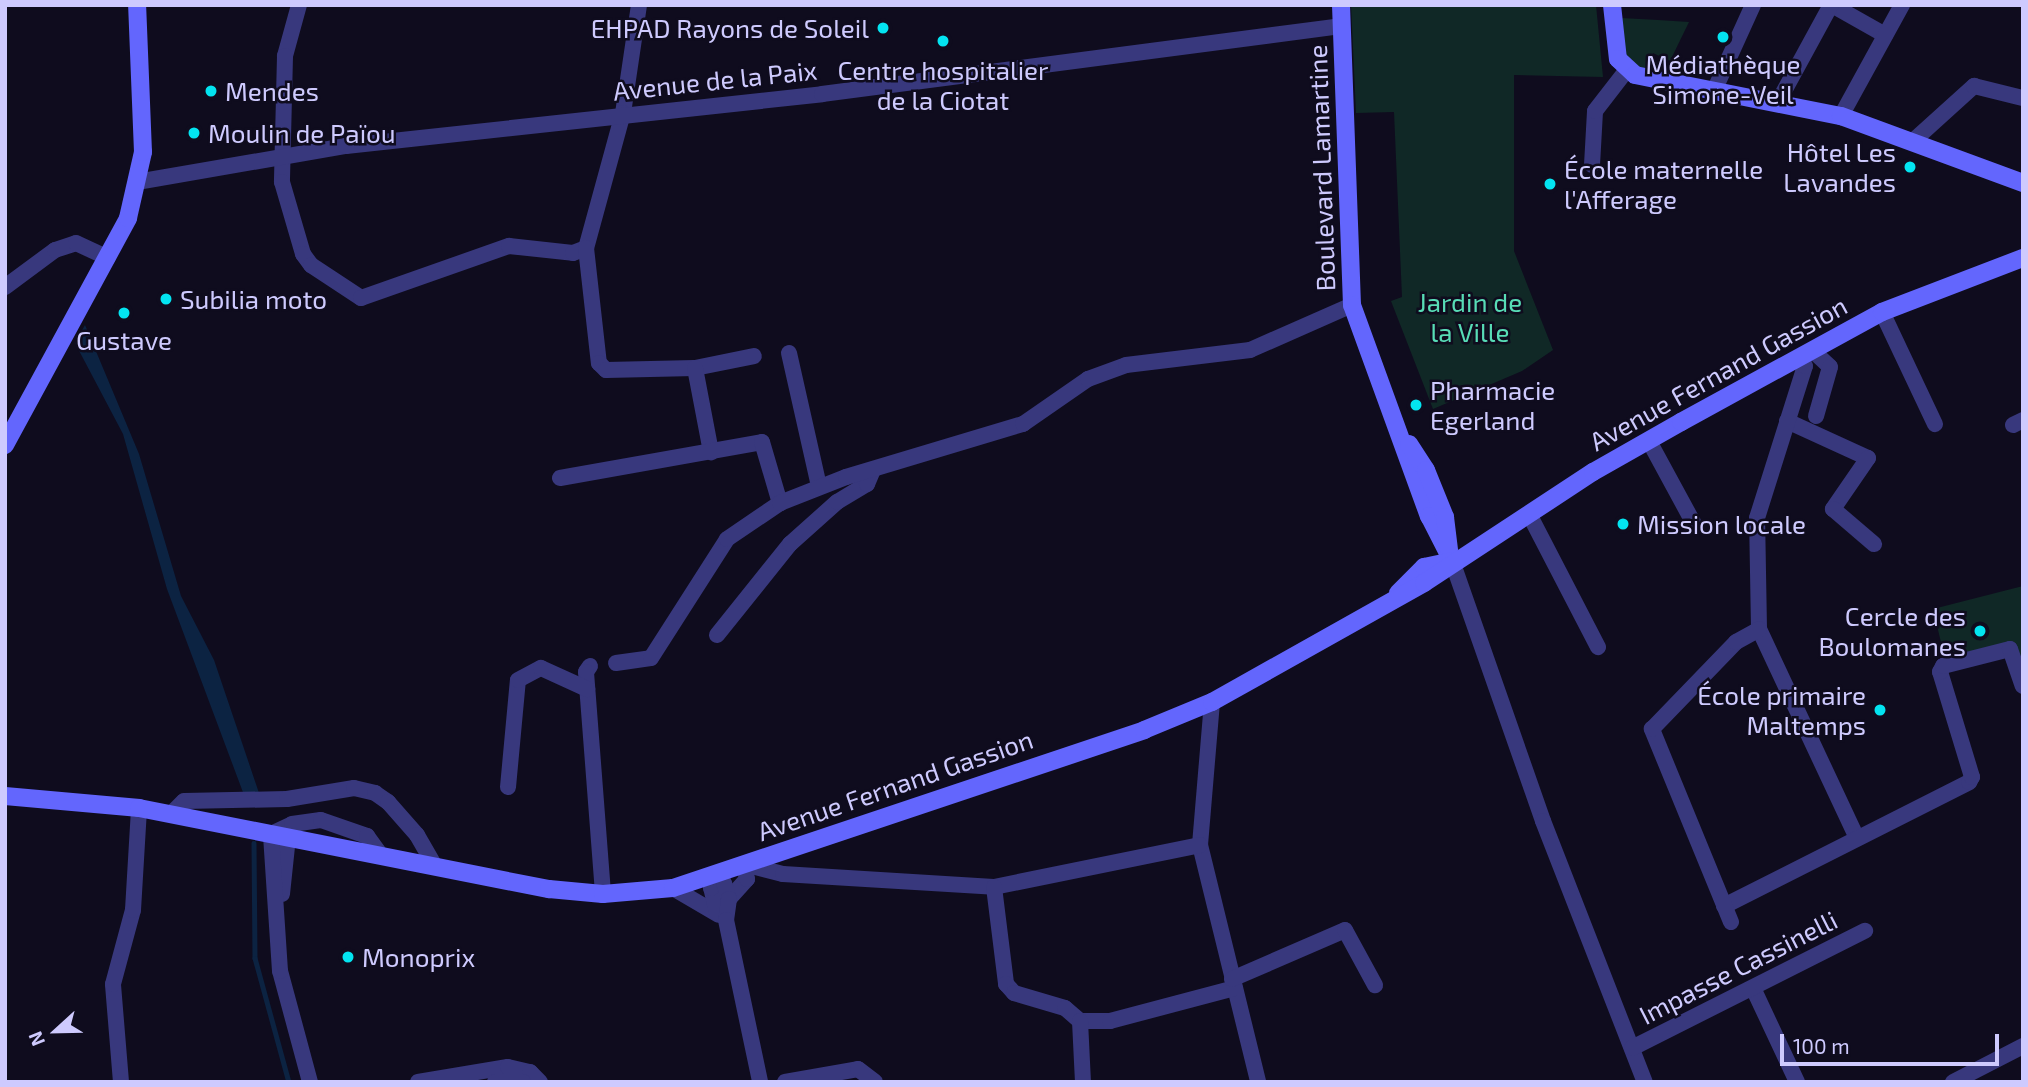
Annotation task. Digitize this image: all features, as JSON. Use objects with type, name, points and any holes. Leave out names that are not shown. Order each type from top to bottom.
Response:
[{"type":"street","points":[[5,445],[128,218],[143,152],[144,90],[137,5]]},
{"type":"street","points":[[299,5],[285,56],[282,182],[303,254],[354,296],[369,297],[509,246],[573,253],[586,248]]},
{"type":"street","points":[[639,5],[623,113],[586,248],[602,369],[695,368],[754,356]]},
{"type":"street","name":"Boulevard Lamartine","points":[[616,663],[651,658],[727,539],[780,503],[819,486],[1023,424],[1088,379],[1126,365],[1250,350],[1352,305],[1340,5]]},
{"type":"street","points":[[1612,5],[1618,59],[1631,73],[1841,116],[2023,183]]},
{"type":"street","points":[[1714,91],[1753,5]]},
{"type":"street","points":[[1777,104],[1832,5],[1885,35]]},
{"type":"street","points":[[1841,116],[1902,5]]},
{"type":"street","name":"Avenue de la Paix","points":[[137,182],[282,155],[555,126],[570,118],[822,94],[1341,26]]},
{"type":"street","points":[[1592,165],[1595,111],[1631,73]]},
{"type":"street","points":[[1912,142],[1928,125],[1936,123],[1978,85],[2009,98],[2023,98]]},
{"type":"street","points":[[1929,149],[1936,123]]},
{"type":"street","points":[[5,287],[55,250],[76,243],[108,258]]},
{"type":"street","name":"Avenue Fernand Gassion","points":[[5,796],[139,808],[434,865],[523,885],[603,894],[673,888],[1144,730],[1212,702],[1276,670],[1395,596],[1424,583],[1451,558],[1649,441],[1882,312],[2023,258]]},
{"type":"street","points":[[1352,305],[1432,522],[1451,558],[1543,821],[1645,1082]]},
{"type":"street","points":[[1882,312],[1935,424]]},
{"type":"street","points":[[789,353],[819,486]]},
{"type":"street","points":[[1816,416],[1830,367],[1807,354],[1757,518],[1759,629],[1857,838]]},
{"type":"street","points":[[695,368],[711,452]]},
{"type":"street","points":[[1787,421],[1868,458],[1833,509],[1874,544]]},
{"type":"street","points":[[1649,441],[1693,522]]},
{"type":"street","points":[[560,478],[762,442],[780,503]]},
{"type":"street","points":[[717,635],[790,544],[837,502],[867,484],[872,472]]},
{"type":"street","points":[[1529,514],[1598,647]]},
{"type":"street","points":[[1731,922],[1652,729],[1735,642],[1759,629]]},
{"type":"street","points":[[1724,906],[1972,777],[1941,669],[2010,649],[2023,686]]},
{"type":"street","points":[[590,666],[587,689],[603,894]]},
{"type":"street","points":[[508,787],[519,680],[541,668],[587,689]]},
{"type":"street","points":[[1212,702],[1200,845],[1258,1082]]},
{"type":"street","points":[[171,814],[184,801],[287,799],[354,788],[374,793],[388,802],[417,835],[434,865]]},
{"type":"street","points":[[121,1082],[114,977],[133,910],[139,808]]},
{"type":"street","points":[[279,836],[280,971],[310,1082]]},
{"type":"street","points":[[722,917],[729,899],[747,879],[744,864],[774,873],[994,887],[1200,845]]},
{"type":"street","points":[[729,899],[724,883],[715,876],[711,888],[722,917],[760,1082]]},
{"type":"street","points":[[994,887],[1006,984],[1014,993],[1065,1008],[1080,1021],[1110,1021],[1234,984],[1345,930],[1375,985]]},
{"type":"street","points":[[673,888],[722,917]]},
{"type":"street","name":"Impasse Cassinelli","points":[[1632,1048],[1865,931]]},
{"type":"street","points":[[1754,988],[1797,1082]]},
{"type":"street","points":[[1080,1021],[1083,1082]]},
{"type":"street","points":[[1953,1082],[2023,1046]]},
{"type":"street","points":[[418,1082],[508,1067],[530,1072],[541,1082]]},
{"type":"street","points":[[785,1082],[858,1069],[875,1082]]},
{"type":"street","points":[[495,1082],[523,1082]]},
{"type":"green space","name":"Jardin de la Ville","points":[[1351,5],[1596,5],[1603,77],[1514,75],[1514,251],[1553,350],[1522,371],[1433,409],[1391,301],[1402,297],[1394,112],[1356,113]]},
{"type":"green space","points":[[1621,18],[1689,22],[1670,61],[1653,53],[1648,69],[1639,68],[1625,54]]},
{"type":"green space","name":"Cercle des Boulomanes","points":[[2023,586],[2023,669],[2016,643],[1945,659],[1933,609]]},
{"type":"water","points":[[85,325],[139,454],[181,596],[214,660],[259,793],[244,795],[167,589],[123,434],[75,343]]},
{"type":"waterway","points":[[254,843],[255,958],[289,1082]]},
{"type":"place","name":"EHPAD Rayons de Soleil","points":[[883,28]]},
{"type":"place","name":"Médiathèque Simone-Veil","points":[[1723,37]]},
{"type":"place","name":"Centre hospitalier de la Ciotat","points":[[943,41]]},
{"type":"place","name":"Mendes","points":[[211,91]]},
{"type":"place","name":"Moulin de Païou","points":[[194,133]]},
{"type":"place","name":"Hôtel Les Lavandes","points":[[1910,167]]},
{"type":"place","name":"École maternelle l'Afferage","points":[[1550,184]]},
{"type":"place","name":"Subilia moto","points":[[166,299]]},
{"type":"place","name":"Gustave","points":[[124,313]]},
{"type":"place","name":"Pharmacie Egerland","points":[[1416,405]]},
{"type":"place","name":"Mission locale","points":[[1623,524]]},
{"type":"place","name":"Cercle des Boulomanes","points":[[1980,631]]},
{"type":"place","name":"École primaire Maltemps","points":[[1880,710]]},
{"type":"place","name":"Monoprix","points":[[348,957]]}]
